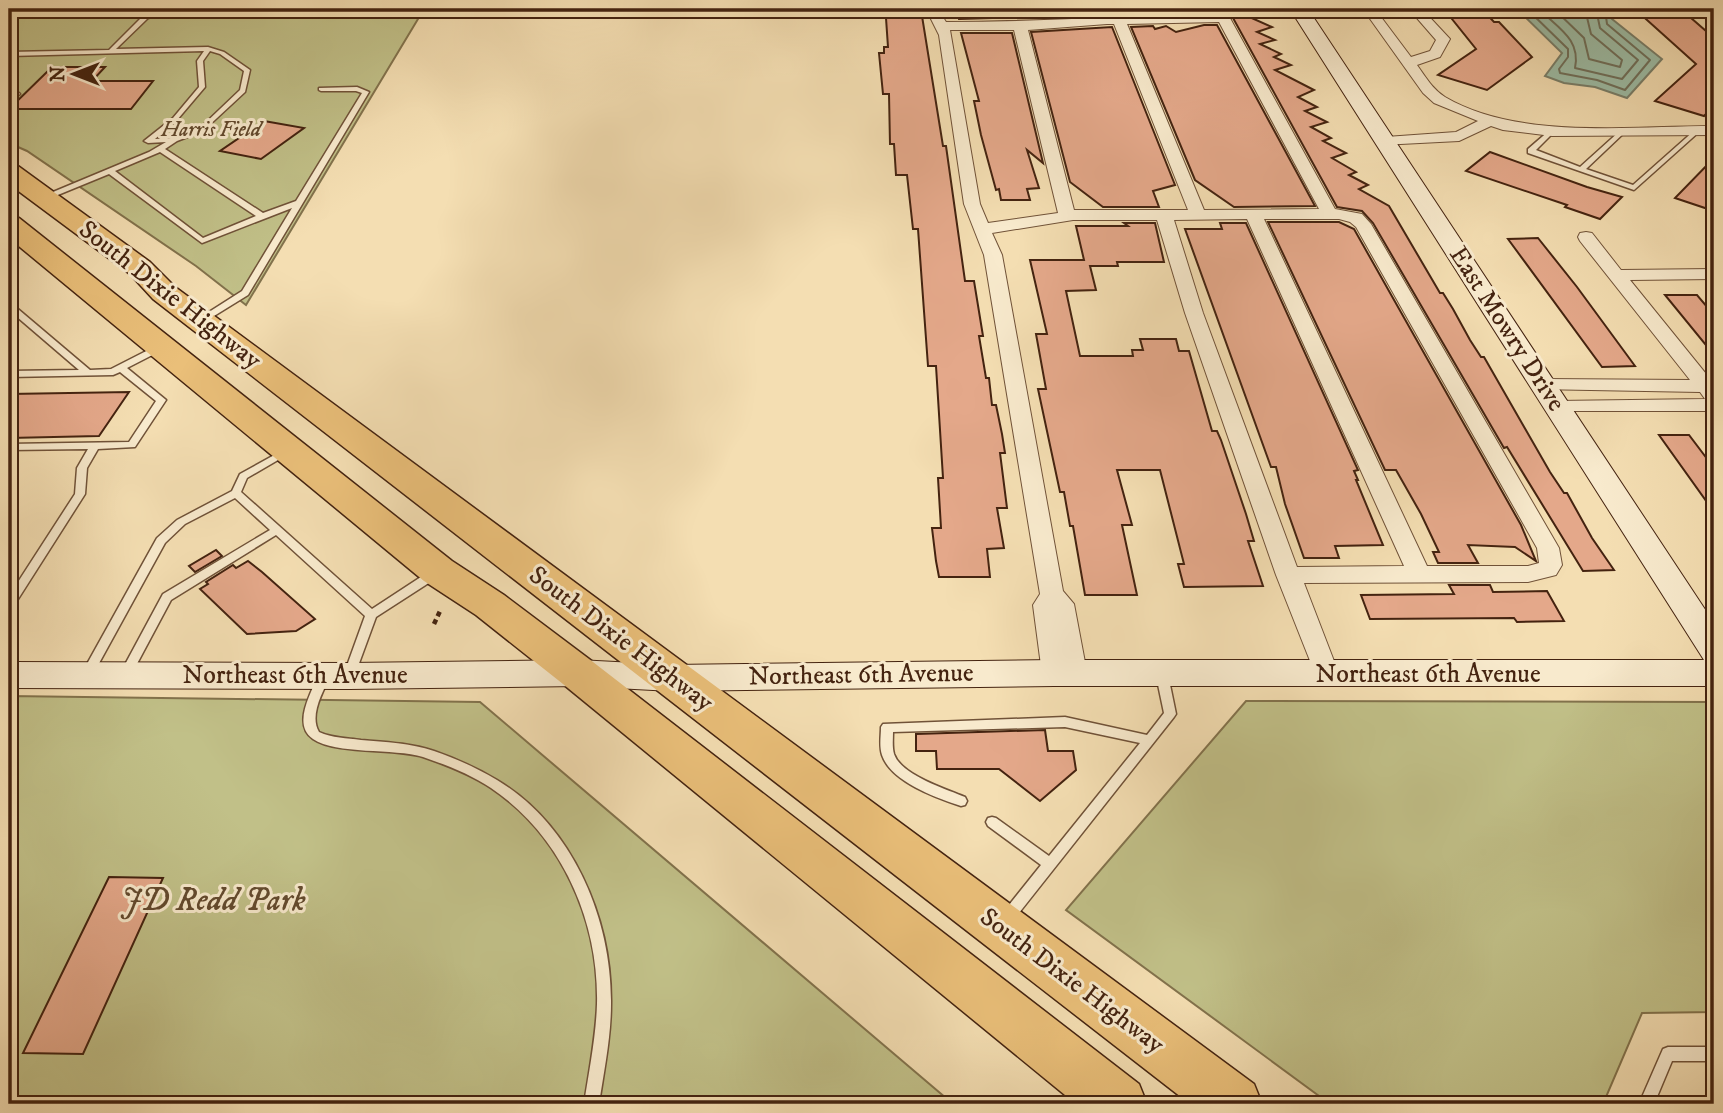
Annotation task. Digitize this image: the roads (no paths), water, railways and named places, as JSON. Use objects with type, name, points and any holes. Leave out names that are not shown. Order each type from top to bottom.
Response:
[{"type":"highway","name":"South Dixie Highway","points":[[9,172],[139,268],[164,293],[1234,1104]]},
{"type":"highway","points":[[9,211],[45,197]]},
{"type":"highway","name":"South Dixie Highway","points":[[9,224],[438,571],[490,605],[578,673],[1119,1104]]},
{"type":"street","points":[[932,9],[946,35],[972,204],[995,267],[1052,595],[1045,605],[1064,673]]},
{"type":"street","name":"East Mowry Drive","points":[[1300,9],[1714,650]]},
{"type":"street","points":[[1369,9],[1428,90],[1439,100],[1490,121],[1552,131],[1714,131]]},
{"type":"street","points":[[1408,62],[1427,60],[1442,47],[1443,39],[1415,9]]},
{"type":"street","points":[[1708,9],[1714,14]]},
{"type":"street","points":[[1064,10],[1070,23]]},
{"type":"street","points":[[941,26],[1020,26],[1221,13],[1329,213]]},
{"type":"street","points":[[1119,19],[1198,215]]},
{"type":"street","points":[[1020,26],[1067,216]]},
{"type":"street","points":[[1386,142],[1459,136],[1490,121]]},
{"type":"street","points":[[983,229],[1067,216],[1329,213],[1351,216],[1363,224],[1551,554],[1551,565],[1548,569],[1528,575],[1288,575]]},
{"type":"street","points":[[1254,214],[1420,576]]},
{"type":"street","points":[[1164,215],[1194,313],[1288,575],[1327,674]]},
{"type":"street","points":[[1586,237],[1712,389]]},
{"type":"street","points":[[1619,275],[1714,274]]},
{"type":"street","points":[[1543,385],[1712,389]]},
{"type":"street","points":[[1557,407],[1714,405]]},
{"type":"street","name":"Northeast 6th Avenue","points":[[9,675],[336,676],[578,673],[672,678],[1064,673],[1714,673]]},
{"type":"lane","points":[[110,52],[153,9]]},
{"type":"lane","points":[[145,17],[173,9]]},
{"type":"lane","points":[[175,140],[148,141],[175,119],[202,87],[200,61],[208,49]]},
{"type":"lane","points":[[9,54],[208,49],[222,53],[247,70],[243,91],[201,130],[175,140],[161,150],[45,197]]},
{"type":"lane","points":[[201,321],[245,293],[366,92],[357,89],[321,89]]},
{"type":"lane","points":[[1552,131],[1531,151],[1634,188],[1697,131]]},
{"type":"lane","points":[[1581,170],[1623,131]]},
{"type":"lane","points":[[161,150],[262,216]]},
{"type":"lane","points":[[110,171],[202,242],[299,203]]},
{"type":"lane","points":[[9,306],[88,373]]},
{"type":"lane","points":[[9,374],[113,372],[161,346]]},
{"type":"lane","points":[[9,447],[132,445],[161,400],[121,368]]},
{"type":"lane","points":[[9,604],[80,494],[82,468],[95,445]]},
{"type":"lane","points":[[87,675],[161,541],[181,522],[236,493],[243,476],[289,450]]},
{"type":"lane","points":[[236,493],[371,615]]},
{"type":"lane","points":[[126,675],[167,597],[277,530]]},
{"type":"lane","points":[[438,571],[371,615],[309,719],[309,727],[313,734],[330,741],[418,750],[446,759],[510,793],[534,814],[560,846],[577,876],[601,954],[603,1013],[592,1104]]},
{"type":"lane","points":[[1000,926],[1170,714],[1162,674]]},
{"type":"lane","points":[[961,802],[915,780],[890,760],[886,744],[887,727],[1065,722],[1149,740]]},
{"type":"lane","points":[[992,822],[1050,864]]},
{"type":"lane","points":[[1646,1104],[1668,1055],[1714,1054]]},
{"type":"water","points":[[1517,9],[1611,9],[1612,19],[1662,59],[1627,98],[1595,87],[1564,83],[1545,76],[1562,53]]},
{"type":"park label","name":"Harris Field","points":[[211,130]]},
{"type":"park label","name":"JD Redd Park","points":[[213,901]]}]
